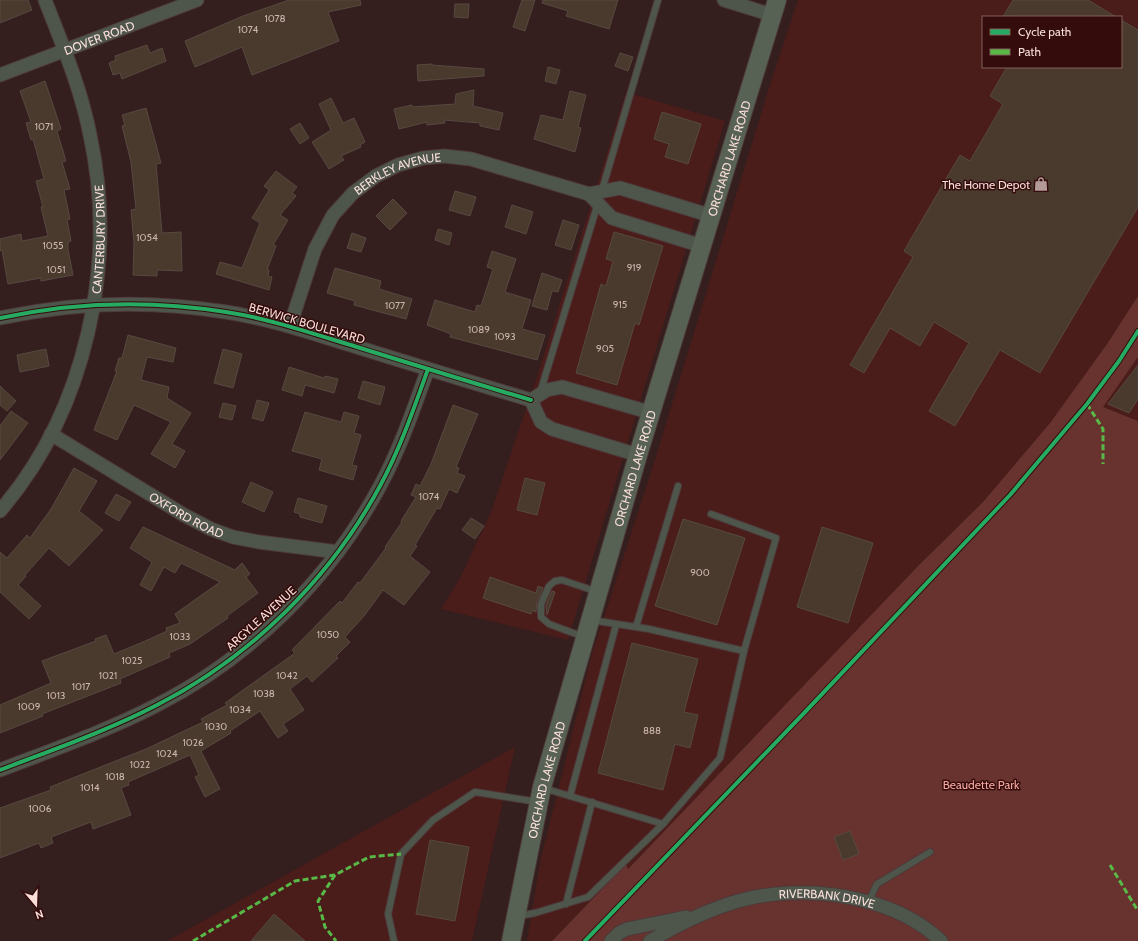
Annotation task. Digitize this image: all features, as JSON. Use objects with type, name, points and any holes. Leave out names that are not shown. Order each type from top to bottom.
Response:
[{"type":"main road","name":"ORCHARD LAKE ROAD","points":[[511,941],[540,795],[638,455],[712,216],[774,7]]},
{"type":"street","name":"CANTERBURY DRIVE","points":[[0,511],[23,482],[51,434],[77,370],[93,304],[99,257],[100,222],[98,182],[85,114],[65,50],[45,0]]},
{"type":"street","name":"DOVER ROAD","points":[[0,74],[197,0]]},
{"type":"street","points":[[724,0],[774,7]]},
{"type":"street","name":"BERKLEY AVENUE","points":[[290,326],[314,249],[326,226],[342,203],[353,193],[387,170],[410,161],[431,157],[471,159],[589,194],[620,188],[712,216]]},
{"type":"street","points":[[589,194],[612,218],[702,246]]},
{"type":"street","name":"BERWICK BOULEVARD","points":[[0,318],[48,309],[93,304],[199,308],[241,314],[290,326],[428,369],[536,397]]},
{"type":"street","name":"ARGYLE AVENUE","points":[[0,770],[135,716],[196,683],[247,647],[277,621],[305,592],[338,552],[368,508],[392,462],[428,369]]},
{"type":"street","points":[[638,455],[552,430],[541,422],[536,397],[547,390],[562,387],[652,413]]},
{"type":"street","name":"OXFORD ROAD","points":[[51,434],[184,515],[211,529],[259,542],[338,552]]},
{"type":"street","name":"RIVERBANK DRIVE","points":[[650,941],[705,913],[738,901],[790,893],[827,894],[868,902],[906,916],[941,941]]},
{"type":"street","name":"RIVERBANK DRIVE","points":[[611,941],[619,933],[627,929],[705,913]]},
{"type":"lane","points":[[536,397],[602,191],[658,0]]},
{"type":"lane","points":[[636,627],[678,486]]},
{"type":"lane","points":[[515,916],[566,904],[588,897],[663,824],[720,758],[744,651],[776,538],[712,514]]},
{"type":"lane","points":[[585,638],[549,624],[541,617],[541,604],[549,586],[555,581],[562,580],[598,592]]},
{"type":"lane","points":[[590,620],[636,627],[744,651]]},
{"type":"lane","points":[[570,796],[616,625]]},
{"type":"lane","points":[[394,941],[388,914],[401,854],[433,820],[475,792],[570,796],[663,824]]},
{"type":"lane","points":[[566,904],[592,802]]},
{"type":"lane","points":[[868,902],[878,884],[930,852]]},
{"type":"shaded area","points":[[798,0],[1138,0],[1138,296],[1107,344],[1050,423],[983,502],[919,565],[628,869],[626,864],[552,941],[527,941],[540,862],[592,654],[653,466],[769,88]]},
{"type":"shaded area","points":[[626,92],[725,121],[568,640],[441,609],[461,576],[491,512],[537,377]]},
{"type":"shaded area","points":[[1138,357],[1138,421],[1102,407]]},
{"type":"shaded area","points":[[515,747],[472,941],[167,941]]},
{"type":"green space","name":"Beaudette Park","points":[[1138,296],[1138,357],[1103,407],[1138,421],[1138,941],[552,941],[626,864],[628,869],[919,565],[983,502],[1050,423],[1107,344]]},
{"type":"building","points":[[0,0],[28,0],[32,10],[0,23]]},
{"type":"building","points":[[289,0],[360,0],[361,5],[328,12],[339,41],[252,75],[242,47],[195,67],[185,41],[243,16]]},
{"type":"building","points":[[522,0],[535,0],[525,31],[513,27]]},
{"type":"building","points":[[543,0],[618,0],[609,29],[566,16],[568,11],[542,3]]},
{"type":"building","points":[[1013,0],[1088,0],[1114,16],[1004,16]]},
{"type":"building","points":[[455,4],[469,4],[468,18],[454,17]]},
{"type":"building","name":"The Home Depot","points":[[1122,21],[1138,30],[1138,207],[1040,373],[1000,350],[955,426],[929,411],[969,343],[934,322],[920,346],[890,328],[864,373],[850,365],[913,257],[904,251],[960,155],[970,161],[1003,104],[990,96],[1006,68],[1122,68]]},
{"type":"building","points":[[147,45],[150,53],[162,48],[166,61],[122,79],[120,73],[113,75],[109,63],[116,60],[115,56]]},
{"type":"building","points":[[620,53],[633,57],[628,71],[615,66]]},
{"type":"building","points":[[432,64],[484,69],[484,76],[418,81],[417,65]]},
{"type":"building","points":[[548,67],[560,70],[556,84],[545,81]]},
{"type":"building","points":[[45,81],[61,129],[57,131],[66,161],[62,162],[70,189],[64,190],[70,219],[67,220],[71,241],[68,242],[68,249],[73,275],[41,281],[41,278],[8,284],[2,250],[0,251],[0,239],[21,234],[22,241],[48,236],[41,207],[43,207],[36,181],[44,179],[33,139],[31,140],[26,123],[31,122],[20,91]]},
{"type":"building","points":[[474,90],[473,106],[503,113],[499,130],[480,126],[480,123],[444,120],[445,123],[427,125],[427,122],[399,129],[394,109],[412,105],[412,107],[455,104],[456,94]]},
{"type":"building","points":[[570,91],[586,95],[578,127],[581,128],[575,152],[534,139],[541,115],[563,120]]},
{"type":"building","points":[[331,98],[343,123],[354,118],[365,142],[360,145],[361,147],[341,156],[344,160],[329,169],[312,142],[331,130],[319,104]]},
{"type":"building","points":[[146,108],[161,163],[156,164],[162,233],[181,232],[182,271],[157,270],[157,276],[133,275],[134,243],[131,210],[136,209],[131,162],[122,126],[125,125],[122,115]]},
{"type":"building","points":[[662,112],[701,124],[688,164],[665,157],[669,144],[654,139]]},
{"type":"building","points":[[300,123],[309,138],[300,144],[290,129]]},
{"type":"building","points":[[276,171],[297,187],[292,193],[296,196],[280,215],[288,220],[273,245],[276,246],[267,270],[269,270],[268,276],[272,277],[269,290],[216,274],[220,262],[242,268],[260,223],[252,218],[269,190],[264,186]]},
{"type":"building","points":[[455,191],[476,197],[470,216],[449,210]]},
{"type":"building","points":[[393,199],[407,213],[390,230],[376,216]]},
{"type":"building","points":[[512,205],[533,212],[526,234],[505,227]]},
{"type":"building","points":[[563,220],[579,225],[571,250],[555,245]]},
{"type":"building","points":[[438,229],[452,233],[449,245],[435,240]]},
{"type":"building","points":[[614,232],[663,246],[639,325],[635,323],[617,385],[576,373],[601,284],[606,286],[613,261],[606,259]]},
{"type":"building","points":[[352,233],[366,238],[361,252],[347,248]]},
{"type":"building","points":[[492,251],[516,259],[505,292],[531,300],[522,329],[545,335],[537,360],[450,337],[451,334],[427,325],[435,300],[475,312],[477,305],[481,306],[493,269],[487,267]]},
{"type":"building","points":[[335,268],[381,281],[379,289],[412,299],[406,319],[354,305],[355,301],[327,293]]},
{"type":"building","points":[[542,273],[562,280],[558,292],[552,291],[547,310],[532,306]]},
{"type":"building","points":[[128,335],[176,348],[173,362],[147,357],[141,380],[169,387],[167,398],[191,413],[172,444],[185,451],[175,468],[151,454],[171,422],[134,405],[117,440],[94,430],[117,371],[115,371],[119,358],[122,358]]},
{"type":"building","points":[[46,349],[49,366],[20,372],[17,355]]},
{"type":"building","points":[[223,349],[242,354],[233,388],[214,383]]},
{"type":"building","points":[[1138,365],[1138,399],[1129,413],[1108,404]]},
{"type":"building","points":[[289,367],[324,378],[325,376],[338,379],[334,393],[305,385],[302,396],[282,390]]},
{"type":"building","points":[[363,381],[385,387],[380,405],[358,398]]},
{"type":"building","points":[[0,386],[16,401],[7,411],[0,405]]},
{"type":"building","points":[[257,400],[269,403],[263,421],[252,418]]},
{"type":"building","points":[[223,403],[236,406],[232,420],[219,417]]},
{"type":"building","points":[[453,405],[478,414],[456,467],[459,468],[457,473],[465,476],[457,493],[449,489],[440,509],[437,508],[410,556],[430,572],[404,605],[383,590],[364,616],[345,637],[350,642],[336,656],[338,658],[312,682],[307,676],[290,689],[304,710],[283,724],[288,731],[278,738],[260,711],[230,731],[231,733],[201,751],[220,789],[205,797],[195,777],[199,775],[190,755],[128,782],[129,785],[121,788],[131,815],[93,829],[91,822],[51,837],[53,843],[41,848],[39,843],[0,858],[0,808],[51,790],[50,787],[146,749],[203,722],[201,719],[227,705],[225,703],[295,653],[292,650],[340,601],[342,603],[358,582],[360,583],[386,548],[385,547],[402,522],[401,521],[416,497],[411,495],[416,484],[420,486],[431,464]]},
{"type":"building","points":[[11,411],[28,423],[0,460],[0,426]]},
{"type":"building","points":[[305,412],[341,422],[344,412],[359,416],[354,433],[361,435],[352,465],[357,466],[353,480],[319,470],[322,459],[292,451]]},
{"type":"building","points":[[74,468],[97,481],[79,511],[103,530],[69,566],[49,548],[25,575],[26,576],[18,585],[41,606],[29,619],[0,592],[0,552],[7,558],[27,535],[30,538],[51,509]]},
{"type":"building","points":[[525,478],[545,483],[537,515],[517,510]]},
{"type":"building","points":[[251,482],[273,492],[264,512],[242,502]]},
{"type":"building","points":[[116,494],[131,502],[119,521],[105,513]]},
{"type":"building","points":[[298,498],[327,506],[322,523],[300,517],[300,514],[294,512]]},
{"type":"building","points":[[471,518],[484,526],[475,539],[462,530]]},
{"type":"building","points":[[683,519],[745,538],[717,625],[655,606]]},
{"type":"building","points":[[143,527],[235,570],[242,563],[250,574],[246,577],[258,593],[227,616],[228,618],[190,644],[169,653],[170,657],[120,679],[121,683],[42,714],[43,716],[0,733],[0,705],[51,683],[42,661],[96,641],[95,639],[106,635],[114,654],[143,642],[167,631],[166,628],[180,623],[175,614],[220,582],[181,563],[175,573],[164,567],[151,591],[140,585],[152,562],[130,548]]},
{"type":"building","points":[[822,527],[873,543],[848,623],[797,607]]},
{"type":"building","points":[[490,577],[536,593],[538,586],[543,588],[537,602],[536,612],[532,610],[531,614],[483,598]]},
{"type":"building","points":[[552,591],[555,592],[547,615],[546,605]]},
{"type":"building","points":[[632,643],[698,659],[684,712],[698,715],[690,748],[675,744],[663,790],[598,773]]},
{"type":"building","points":[[850,831],[859,854],[843,860],[834,837]]},
{"type":"building","points":[[430,840],[469,847],[455,921],[416,914]]},
{"type":"building","points":[[274,914],[305,941],[251,941]]},
{"type":"marked path","points":[[1087,404],[1103,429],[1103,464]]},
{"type":"marked path","points":[[193,941],[295,881],[335,875],[369,857],[401,854]]},
{"type":"marked path","points":[[1110,865],[1138,911]]},
{"type":"marked path","points":[[335,875],[318,901],[325,927],[336,941]]},
{"type":"cycle path","points":[[0,318],[56,309],[113,304],[141,304],[198,308],[226,312],[292,327],[531,400]]},
{"type":"cycle path","points":[[585,941],[806,711],[1010,495],[1087,404],[1119,361],[1138,331]]},
{"type":"cycle path","points":[[0,770],[99,732],[157,705],[192,686],[224,664],[256,639],[285,612],[312,584],[337,553],[360,520],[387,472],[412,413],[428,369]]},
{"type":"place","name":"The Home Depot","points":[[1041,184]]}]
